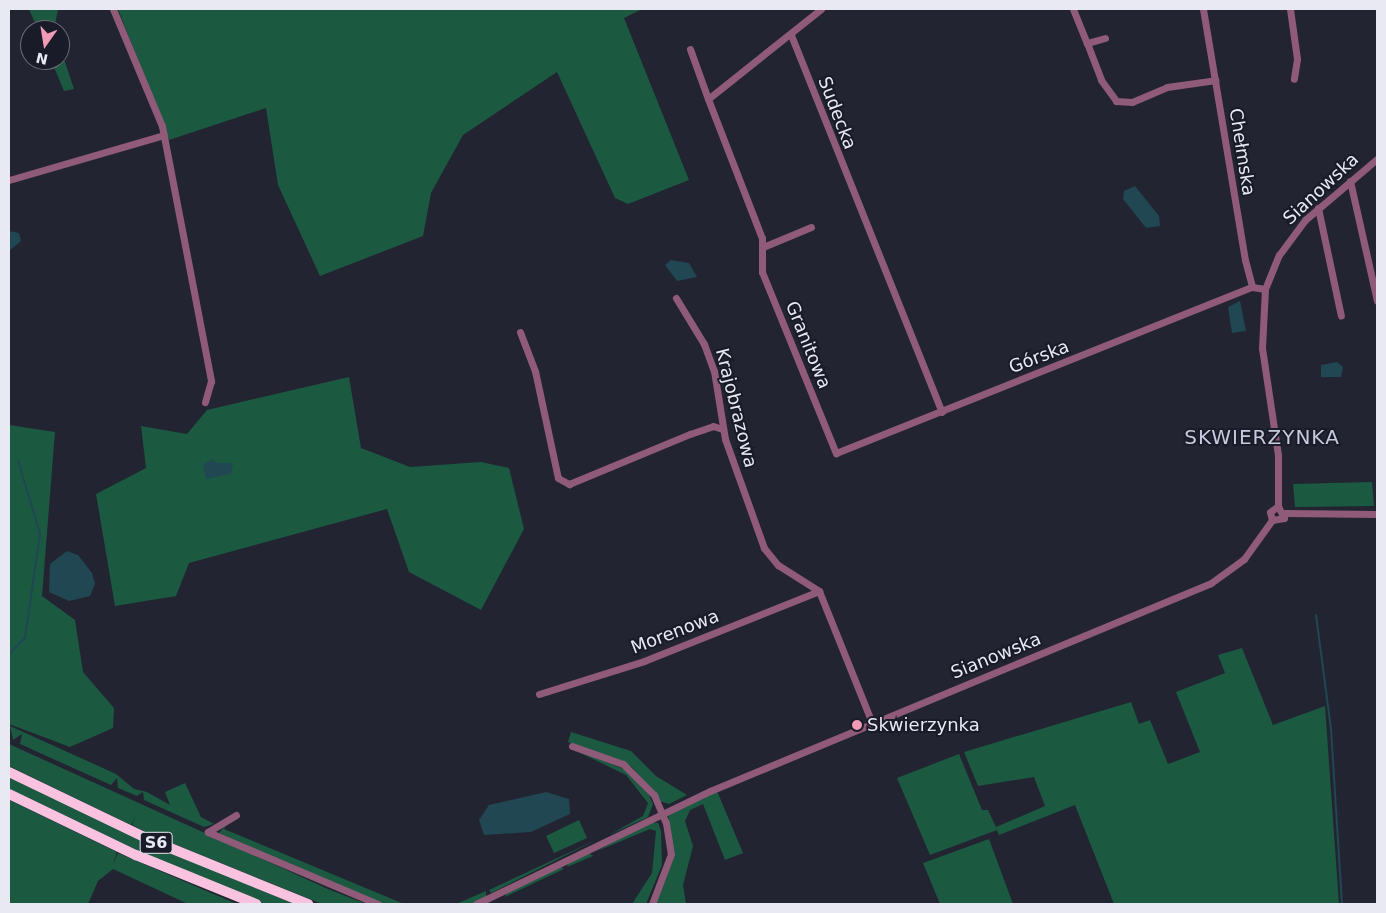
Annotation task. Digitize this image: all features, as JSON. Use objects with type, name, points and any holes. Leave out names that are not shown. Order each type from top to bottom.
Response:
[{"type":"highway","name":"S6","points":[[9,772],[148,839],[308,904]]},
{"type":"highway","name":"S6","points":[[9,794],[136,854],[256,904]]},
{"type":"street","points":[[113,9],[164,135],[211,381],[205,402]]},
{"type":"street","points":[[708,99],[821,9]]},
{"type":"street","points":[[1073,9],[1101,80],[1116,101],[1140,99],[1167,87],[1216,80]]},
{"type":"street","name":"Chełmska","points":[[1203,9],[1252,287]]},
{"type":"street","points":[[1290,9],[1297,59],[1294,80]]},
{"type":"street","name":"Sudecka","points":[[790,35],[942,412]]},
{"type":"street","points":[[1087,43],[1105,38]]},
{"type":"street","points":[[690,49],[763,247],[811,227]]},
{"type":"street","points":[[9,180],[164,135]]},
{"type":"street","name":"Sianowska","points":[[1278,506],[1278,455],[1262,348],[1265,290],[1279,254],[1318,208],[1377,158]]},
{"type":"street","points":[[1350,181],[1377,301]]},
{"type":"street","points":[[1318,208],[1341,316]]},
{"type":"street","name":"Granitowa","points":[[763,247],[762,272],[836,453]]},
{"type":"street","points":[[1252,287],[1265,290]]},
{"type":"street","name":"Górska","points":[[836,453],[1252,287]]},
{"type":"street","name":"Krajobrazowa","points":[[676,298],[704,344],[714,371],[722,429],[764,548],[778,564],[819,592]]},
{"type":"street","points":[[520,332],[535,371],[558,478],[569,484],[690,434],[713,426],[722,429]]},
{"type":"street","points":[[1285,513],[1280,522],[1272,520],[1270,512],[1278,506],[1285,513],[1377,514]]},
{"type":"street","name":"Sianowska","points":[[476,904],[710,791],[1210,583],[1244,559],[1272,520]]},
{"type":"street","points":[[819,592],[872,723]]},
{"type":"street","name":"Morenowa","points":[[539,694],[644,661],[819,592]]},
{"type":"street","points":[[572,746],[632,770],[650,789],[662,813],[671,854],[652,904]]},
{"type":"street","points":[[236,815],[208,832],[378,904]]},
{"type":"green space","points":[[29,9],[58,9],[56,20],[34,20]]},
{"type":"green space","points":[[118,9],[642,9],[624,18],[689,180],[628,204],[615,198],[557,72],[463,135],[431,193],[423,236],[320,276],[278,185],[266,108],[169,140]]},
{"type":"green space","points":[[55,70],[68,70],[74,89],[64,91]]},
{"type":"green space","points":[[349,377],[361,448],[410,467],[481,462],[509,468],[524,529],[481,610],[409,572],[387,509],[189,563],[176,596],[115,606],[96,494],[146,468],[141,426],[187,434],[207,410]]},
{"type":"green space","points":[[9,425],[55,432],[42,596],[75,620],[83,672],[114,708],[113,728],[70,747],[9,724]]},
{"type":"green space","points":[[1372,482],[1374,506],[1295,507],[1293,484]]},
{"type":"green space","points":[[1242,648],[1273,725],[1325,706],[1339,904],[1114,904],[1075,805],[999,835],[997,830],[930,855],[897,778],[959,754],[982,810],[988,810],[996,827],[1045,806],[1034,777],[978,786],[964,752],[1131,702],[1139,724],[1150,720],[1168,764],[1200,752],[1176,692],[1225,673],[1218,655]]},
{"type":"green space","points":[[10,726],[116,774],[134,789],[147,792],[170,805],[165,792],[185,783],[201,817],[214,824],[204,827],[144,800],[143,792],[137,796],[118,788],[117,778],[111,785],[20,744],[22,734],[13,740]]},
{"type":"green space","points":[[571,732],[631,751],[656,776],[687,795],[669,804],[659,801],[632,767],[568,742]]},
{"type":"green space","points":[[9,744],[328,889],[366,904],[322,904],[152,835],[132,825],[135,817],[131,825],[9,766]]},
{"type":"green space","points":[[566,746],[624,769],[649,795],[653,804],[648,817],[609,835],[643,816],[648,803],[626,775]]},
{"type":"green space","points":[[9,777],[146,842],[294,904],[263,904],[139,851],[9,789]]},
{"type":"green space","points":[[717,791],[743,853],[725,860],[703,804],[690,810],[685,821],[693,846],[683,885],[686,904],[655,904],[672,861],[668,814]]},
{"type":"green space","points":[[9,800],[117,852],[113,864],[118,853],[237,904],[188,904],[113,869],[98,881],[88,904],[9,904]]},
{"type":"green space","points":[[579,820],[587,838],[554,853],[546,836]]},
{"type":"green space","points":[[228,822],[224,829],[404,904],[382,904],[360,896],[219,833]]},
{"type":"green space","points":[[651,822],[658,823],[661,831],[662,865],[646,904],[632,904],[652,873],[656,831],[650,829],[595,852]]},
{"type":"green space","points":[[598,839],[491,893],[489,890]]},
{"type":"green space","points":[[989,839],[1013,904],[940,904],[923,863]]},
{"type":"green space","points":[[589,853],[593,856],[567,867],[568,864]]},
{"type":"green space","points":[[561,867],[564,869],[505,897],[507,893]]},
{"type":"green space","points":[[486,891],[486,897],[471,904],[456,904]]},
{"type":"water","points":[[1135,186],[1159,216],[1160,226],[1146,228],[1123,199],[1124,191]]},
{"type":"water","points":[[9,231],[19,233],[21,241],[9,251]]},
{"type":"water","points":[[671,260],[689,263],[697,277],[677,281],[665,265]]},
{"type":"water","points":[[1240,301],[1246,331],[1232,333],[1228,307]]},
{"type":"water","points":[[1337,362],[1343,367],[1341,377],[1321,377],[1321,365]]},
{"type":"water","points":[[213,459],[216,463],[233,463],[231,474],[206,479],[203,465]]},
{"type":"water","points":[[67,551],[78,555],[92,573],[95,584],[90,596],[69,601],[49,592],[50,564]]},
{"type":"water","points":[[546,792],[569,799],[570,814],[531,832],[484,835],[479,820],[489,805]]},
{"type":"waterway","points":[[9,654],[25,638],[40,534],[18,460]]},
{"type":"waterway","points":[[1316,615],[1331,729],[1342,904]]},
{"type":"place","name":"Skwierzynka","points":[[857,725]]},
{"type":"district","name":"SKWIERZYNKA","points":[[1262,437]]}]
